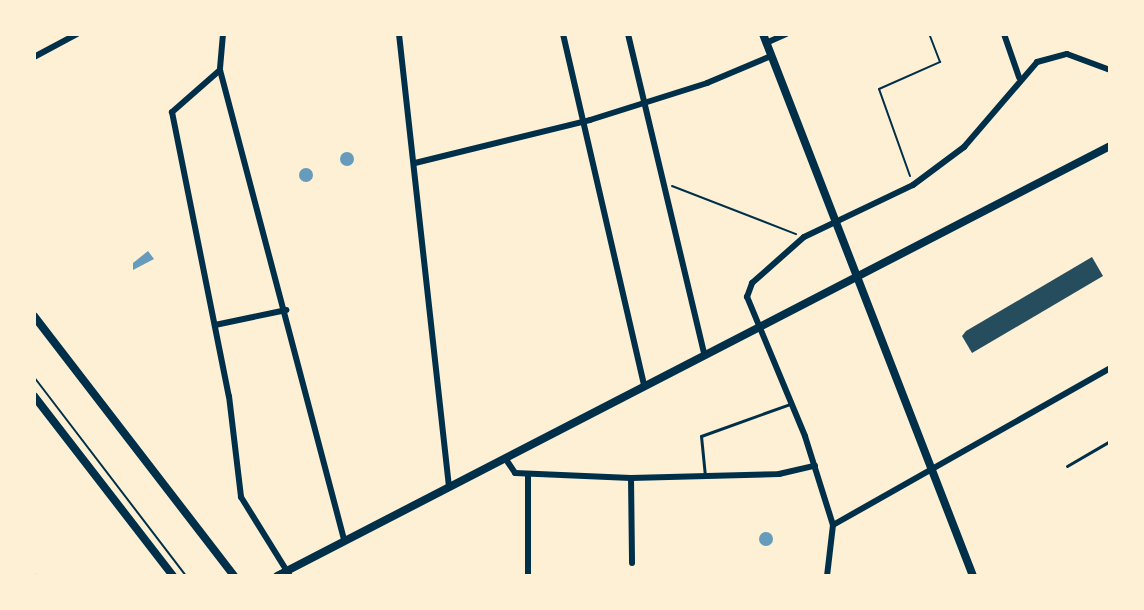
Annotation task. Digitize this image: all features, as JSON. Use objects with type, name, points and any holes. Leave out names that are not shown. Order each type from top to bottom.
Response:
[{"type":"main road","points":[[764,38],[973,576]]},
{"type":"street","points":[[34,57],[77,34]]},
{"type":"street","points":[[223,34],[220,70],[286,310],[324,481],[344,539]]},
{"type":"street","points":[[399,34],[449,486]]},
{"type":"street","points":[[563,34],[645,384]]},
{"type":"street","points":[[628,34],[704,354]]},
{"type":"street","points":[[764,38],[786,34]]},
{"type":"street","points":[[1004,34],[1019,76]]},
{"type":"street","points":[[827,576],[833,525],[792,403],[747,297],[752,283],[804,237],[913,184],[976,137],[1019,76],[1037,62],[1067,54],[1110,70]]},
{"type":"street","points":[[415,164],[583,122],[771,56]]},
{"type":"street","points":[[220,70],[172,112],[214,326],[242,497],[288,572]]},
{"type":"street","points":[[277,576],[288,572],[344,539],[1110,146]]},
{"type":"street","points":[[214,326],[286,310]]},
{"type":"street","points":[[34,316],[234,576]]},
{"type":"street","points":[[833,525],[1110,368]]},
{"type":"street","points":[[34,396],[173,576]]},
{"type":"street","points":[[505,458],[515,473],[631,478],[779,474],[815,466]]},
{"type":"street","points":[[528,475],[528,576]]},
{"type":"street","points":[[631,478],[632,563]]},
{"type":"lane","points":[[706,477],[701,436],[792,403]]},
{"type":"lane","points":[[1067,466],[1110,441]]},
{"type":"path","points":[[913,184],[879,89],[940,62],[929,34]]},
{"type":"path","points":[[664,183],[804,237]]},
{"type":"path","points":[[34,377],[186,576]]},
{"type":"water","points":[[347,152],[352,154],[354,159],[352,164],[347,166],[342,164],[340,159],[342,154]]},
{"type":"water","points":[[306,168],[311,170],[313,175],[311,180],[306,182],[301,180],[299,175],[301,170]]},
{"type":"water","points":[[148,251],[154,259],[133,270],[133,263]]},
{"type":"water","points":[[766,532],[771,534],[773,539],[771,544],[766,546],[761,544],[759,539],[761,534]]},
{"type":"building","points":[[1092,257],[1103,276],[972,353],[962,336],[966,331]]}]
